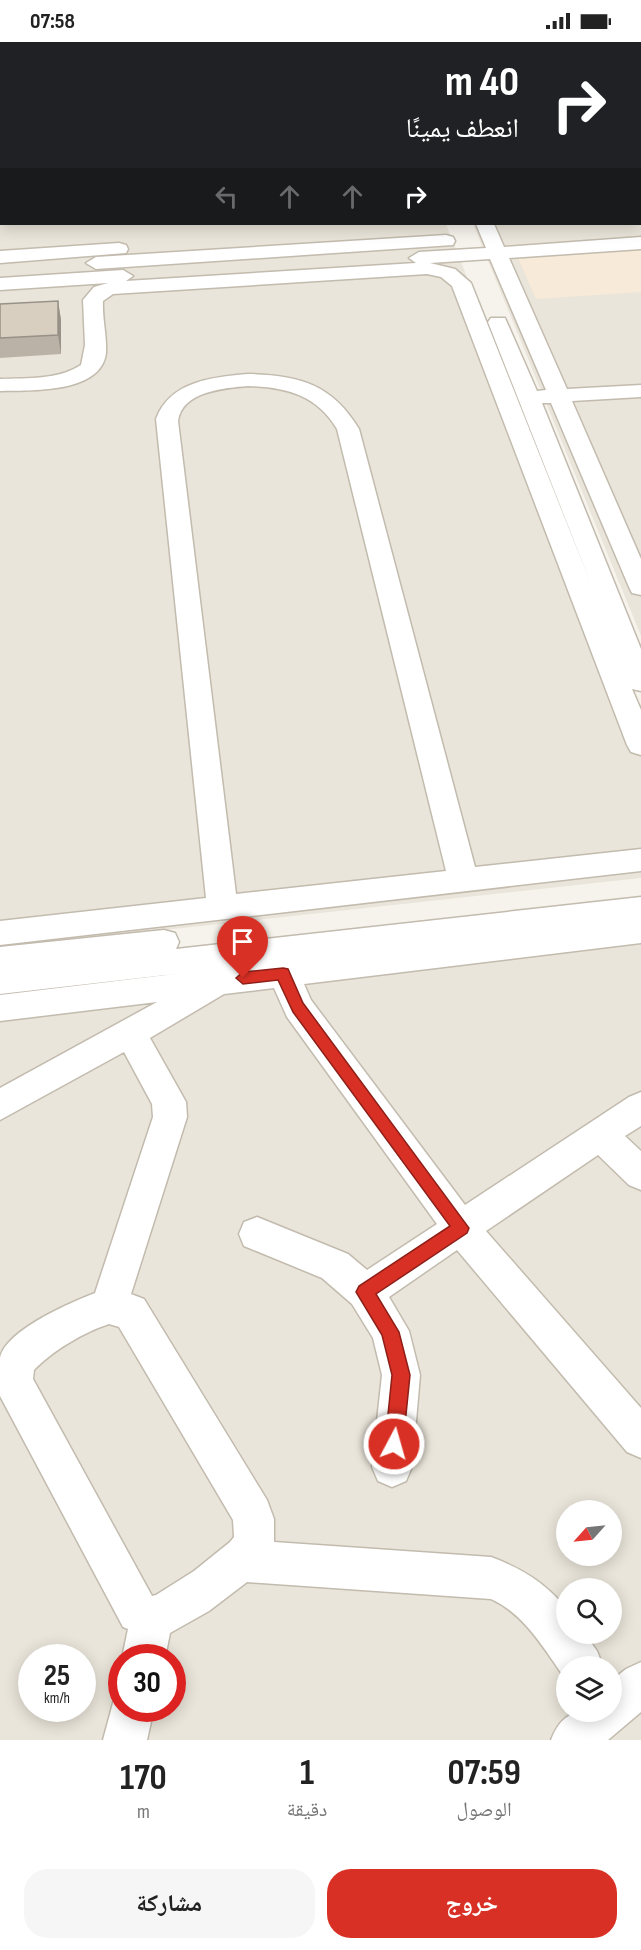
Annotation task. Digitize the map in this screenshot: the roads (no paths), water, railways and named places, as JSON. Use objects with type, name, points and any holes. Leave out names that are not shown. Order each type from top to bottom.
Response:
[{"type":"street","points":[[4,272],[405,231],[423,225]]},
{"type":"street","points":[[523,244],[641,228]]},
{"type":"street","points":[[416,250],[431,234],[491,238],[523,244],[641,243]]},
{"type":"street","points":[[4,272],[416,250],[459,236]]},
{"type":"street","points":[[459,236],[480,280],[633,642],[641,682]]},
{"type":"street","points":[[491,238],[641,587]]},
{"type":"street","points":[[416,250],[480,280]]},
{"type":"street","points":[[0,385],[65,380],[86,372],[95,359],[93,300],[101,291],[111,288],[427,268],[448,273],[461,283],[641,745]]},
{"type":"street","points":[[222,907],[167,435],[167,415],[177,403],[192,392],[233,380],[279,380],[300,386],[333,406],[348,429],[463,880]]},
{"type":"street","points":[[530,398],[641,391]]},
{"type":"street","points":[[0,960],[328,911],[463,880],[641,860]]},
{"type":"street","points":[[0,933],[222,907],[328,911],[641,890]]},
{"type":"street","points":[[0,981],[641,909]]},
{"type":"street","points":[[0,1008],[641,931]]},
{"type":"street","points":[[283,973],[289,992],[298,1008],[461,1228],[641,1438]]},
{"type":"street","points":[[0,1105],[224,981]]},
{"type":"street","points":[[109,1306],[171,1116],[169,1102],[131,1034]]},
{"type":"street","points":[[365,1292],[641,1107]]},
{"type":"street","points":[[600,1134],[641,1174]]},
{"type":"street","points":[[257,1234],[335,1266],[365,1292],[390,1332],[401,1375],[392,1467]]},
{"type":"street","points":[[109,1306],[131,1312],[253,1514],[254,1539],[242,1561],[167,1613],[152,1617],[138,1612],[14,1382],[16,1365],[10,1355],[95,1310],[109,1306]]},
{"type":"street","points":[[242,1561],[491,1578],[506,1582],[522,1590],[537,1604],[575,1656]]},
{"type":"street","points":[[146,1644],[152,1617]]},
{"type":"street","points":[[622,1700],[641,1684]]},
{"type":"street","points":[[125,1740],[129,1722]]},
{"type":"street","points":[[573,1740],[596,1722]]}]
